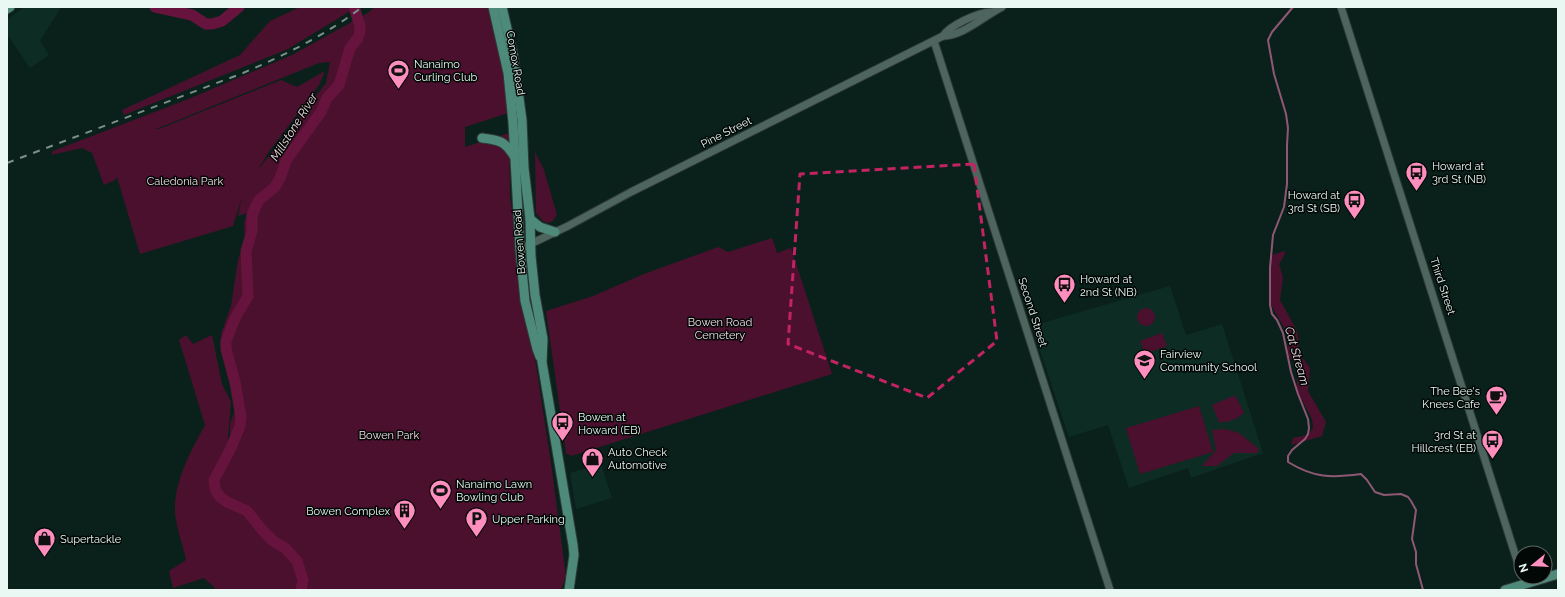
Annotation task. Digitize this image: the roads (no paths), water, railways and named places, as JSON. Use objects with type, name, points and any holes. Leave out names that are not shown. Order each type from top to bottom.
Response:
[{"type":"main road","name":"Comox Road","points":[[493,7],[518,122]]},
{"type":"main road","name":"Comox Road","points":[[502,7],[513,54],[518,122]]},
{"type":"main road","name":"Bowen Road","points":[[518,122],[515,157],[520,249],[525,301],[537,349],[542,362],[573,545],[573,561],[569,590]]},
{"type":"main road","name":"Bowen Road","points":[[518,122],[530,219],[530,245],[535,295],[543,339],[542,362]]},
{"type":"main road","points":[[482,138],[496,140],[505,144],[515,157]]},
{"type":"main road","points":[[530,219],[540,227],[555,232]]},
{"type":"main road","points":[[1505,590],[1521,585]]},
{"type":"street","name":"Pine Street","points":[[520,249],[934,41],[943,36],[947,30],[983,13],[991,12],[1002,7]]},
{"type":"street","name":"Third Street","points":[[1342,7],[1513,548]]},
{"type":"street","name":"Second Street","points":[[934,41],[1110,590]]},
{"type":"waterway","name":"Millstone River","points":[[155,7],[192,15],[206,24],[222,21],[239,7]]},
{"type":"waterway","name":"Millstone River","points":[[301,590],[303,580],[297,561],[285,548],[273,541],[247,511],[227,502],[219,496],[215,489],[214,480],[230,450],[240,426],[241,417],[235,382],[226,349],[226,341],[235,318],[248,296],[246,251],[252,231],[252,215],[259,200],[275,187],[287,159],[321,112],[327,98],[339,85],[350,48],[358,38],[360,32],[360,26],[354,7]]},
{"type":"waterway","name":"Cat Stream","points":[[1293,7],[1272,32],[1268,40],[1274,74],[1286,114],[1288,128],[1287,184],[1284,207],[1273,235],[1270,268],[1270,305],[1272,314],[1277,320],[1283,333],[1291,372],[1308,419],[1309,428],[1305,439],[1292,450],[1288,456],[1288,462],[1306,471],[1323,476],[1361,474],[1375,492],[1384,495],[1401,494],[1408,497],[1416,510],[1412,539],[1416,552],[1416,564],[1423,590]]},
{"type":"railway","points":[[7,163],[259,66],[290,52],[334,27],[362,7]]},
{"type":"place","name":"Nanaimo Curling Club","points":[[399,90]]},
{"type":"place","name":"Howard at 3rd St (NB)","points":[[1417,192]]},
{"type":"place","name":"Howard at 3rd St (SB)","points":[[1355,220]]},
{"type":"place","name":"Howard at 2nd St (NB)","points":[[1065,304]]},
{"type":"place","name":"Fairview Community School","points":[[1145,380]]},
{"type":"place","name":"The Bee's Knees Cafe","points":[[1496,416]]},
{"type":"place","name":"Bowen at Howard (EB)","points":[[563,442]]},
{"type":"place","name":"3rd St at Hillcrest (EB)","points":[[1492,460]]},
{"type":"place","name":"Auto Check Automotive","points":[[593,478]]},
{"type":"place","name":"Nanaimo Lawn Bowling Club","points":[[440,510]]},
{"type":"place","name":"Bowen Complex","points":[[405,530]]},
{"type":"place","name":"Upper Parking","points":[[477,538]]},
{"type":"place","name":"Supertackle","points":[[45,558]]},
{"type":"park label","name":"Caledonia Park","points":[[185,181]]},
{"type":"park label","name":"Bowen Road Cemetery","points":[[720,328]]},
{"type":"park label","name":"Bowen Park","points":[[389,435]]}]
